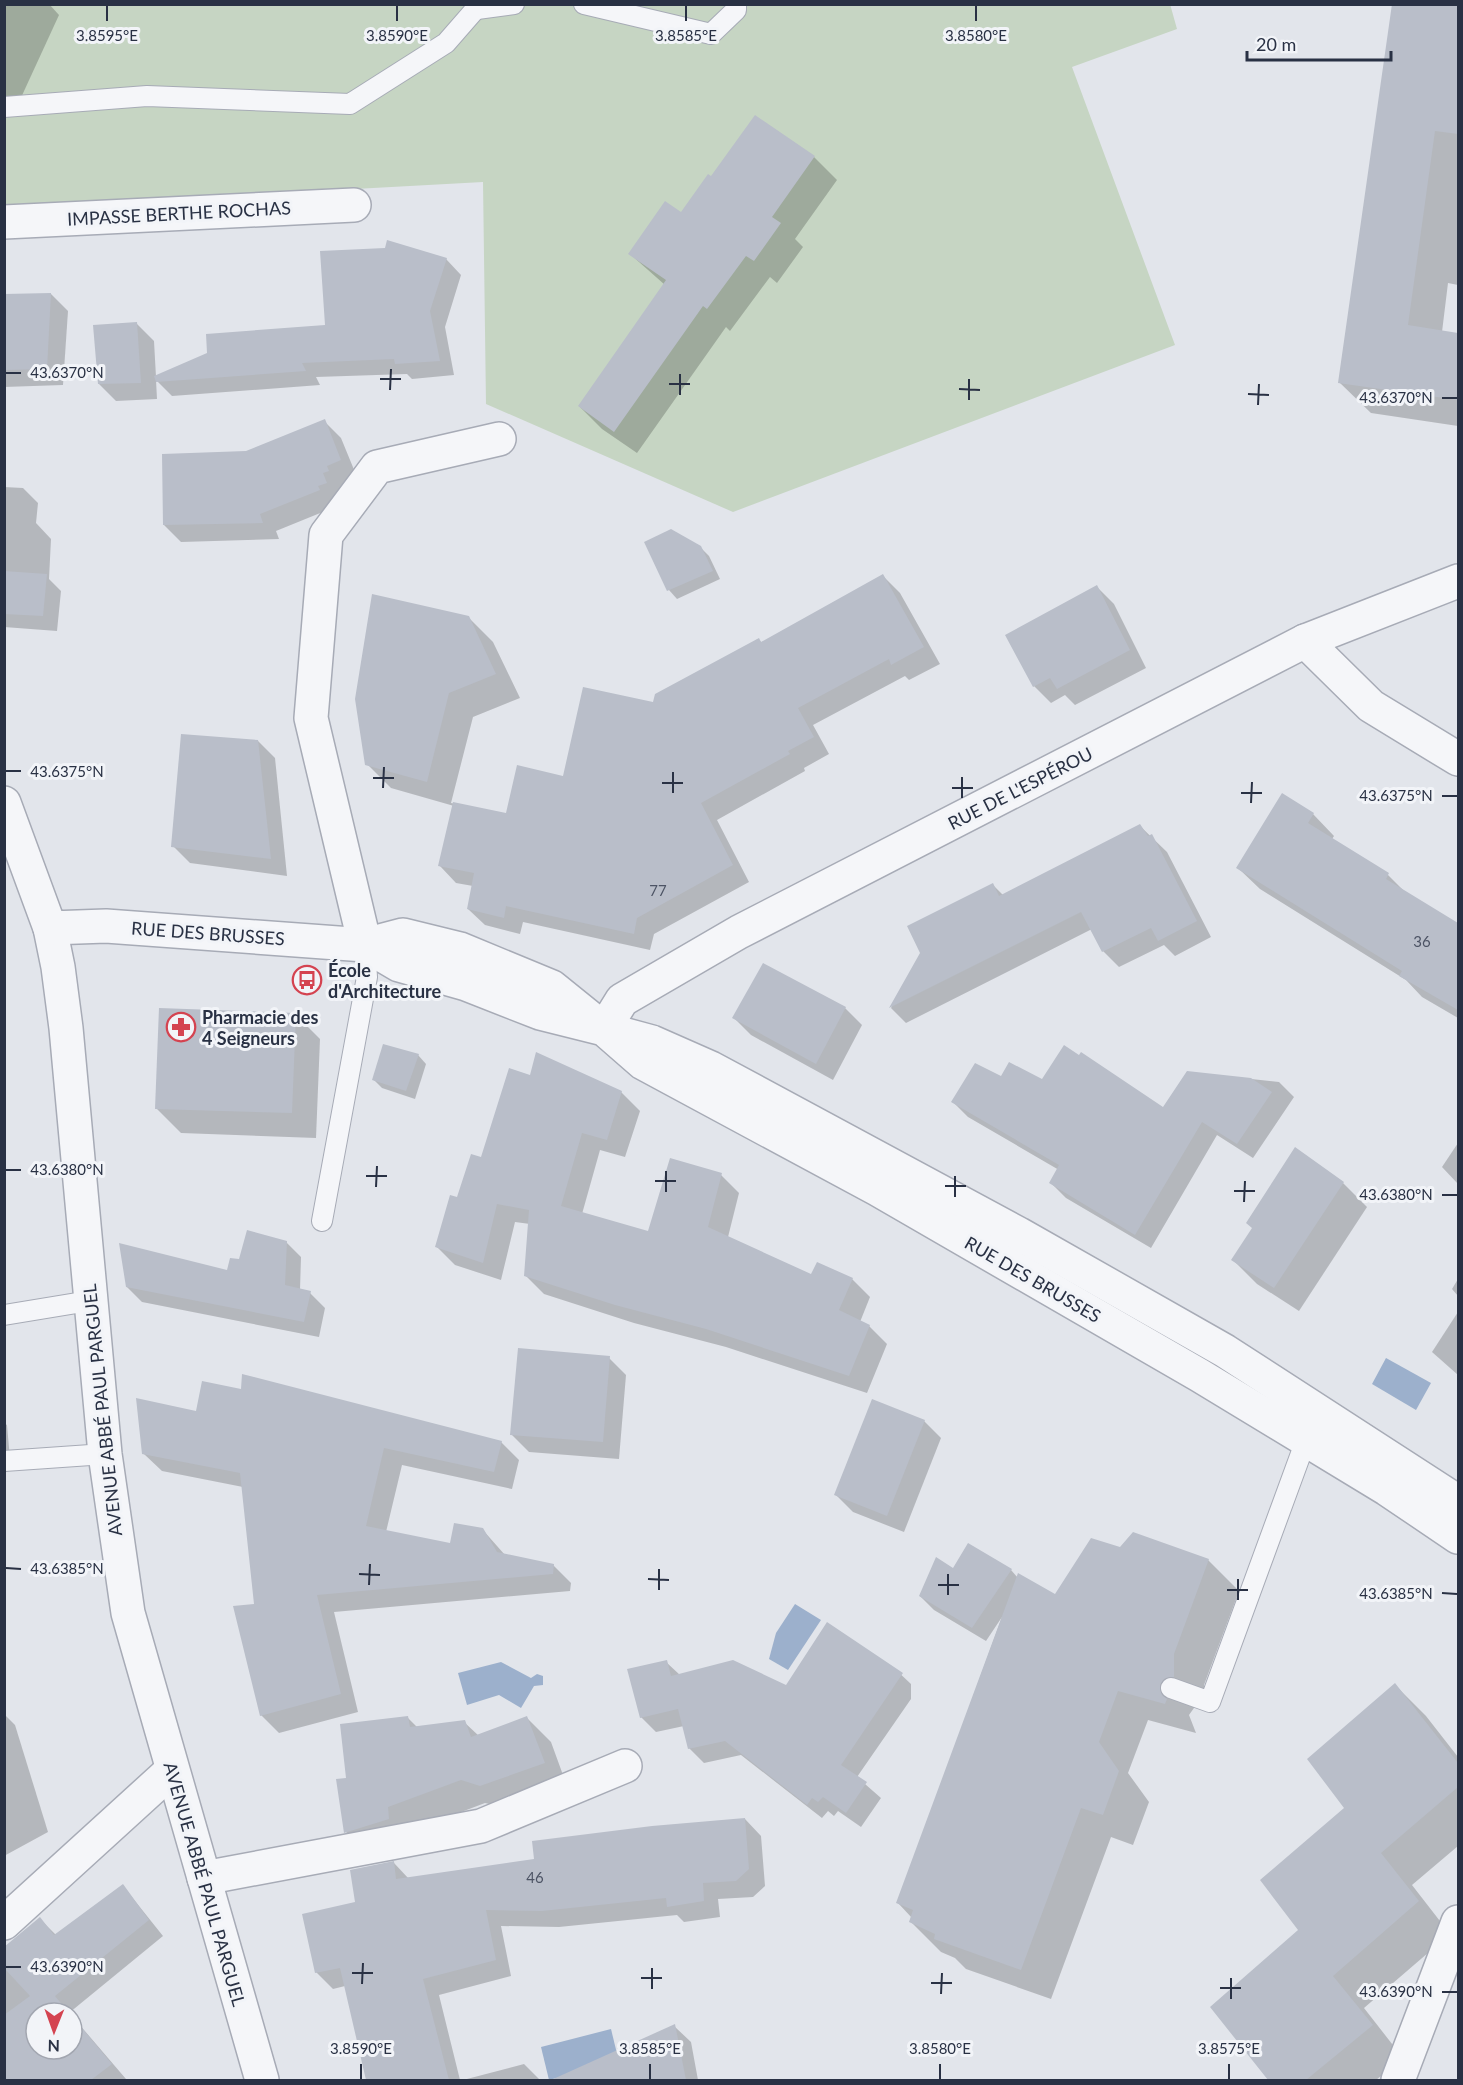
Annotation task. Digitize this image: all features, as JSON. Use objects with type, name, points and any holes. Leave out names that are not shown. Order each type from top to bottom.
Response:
[{"type":"street","name":"IMPASSE BERTHE ROCHAS","points":[[4,222],[354,205]]},
{"type":"street","points":[[365,945],[311,718],[326,535],[377,467],[499,439]]},
{"type":"street","name":"RUE DE L'ESPÉROU","points":[[604,1029],[622,1000],[680,965],[1305,641],[1458,581]]},
{"type":"street","points":[[1305,641],[1371,706],[1458,759]]},
{"type":"street","name":"AVENUE ABBÉ PAUL PARGUEL","points":[[4,803],[50,928],[58,967],[66,1028],[89,1301],[105,1454],[128,1613],[262,2080]]},
{"type":"street","name":"RUE DES BRUSSES","points":[[50,928],[106,926],[365,945],[399,964],[465,984],[540,1013],[652,1042],[711,1068],[1019,1234],[1225,1351],[1458,1502]]},
{"type":"street","name":"RUE DES BRUSSES","points":[[604,1029],[643,1063],[877,1189],[1306,1440],[1458,1537]]},
{"type":"street","points":[[204,1878],[481,1826],[625,1766]]},
{"type":"street","points":[[4,1923],[172,1770]]},
{"type":"street","points":[[1398,2080],[1458,1922]]},
{"type":"lane","points":[[4,107],[147,96],[350,104],[446,43],[479,7],[514,4]]},
{"type":"lane","points":[[584,4],[711,34],[736,10],[736,4]]},
{"type":"lane","points":[[322,1221],[367,978],[365,945]]},
{"type":"lane","points":[[4,1315],[89,1301]]},
{"type":"lane","points":[[1171,1688],[1210,1702],[1306,1440]]},
{"type":"lane","points":[[4,1461],[105,1454]]},
{"type":"green space","points":[[1170,4],[1177,29],[1072,67],[1175,345],[733,512],[486,404],[483,182],[5,208],[5,5]]},
{"type":"water","points":[[1386,1358],[1431,1383],[1416,1410],[1372,1384]]},
{"type":"water","points":[[795,1604],[821,1620],[788,1670],[769,1659],[776,1633]]},
{"type":"water","points":[[501,1662],[531,1678],[537,1674],[543,1676],[543,1685],[534,1686],[521,1708],[499,1695],[467,1705],[458,1673]]},
{"type":"water","points":[[611,2029],[619,2062],[549,2080],[541,2047]]},
{"type":"building","points":[[1392,4],[1458,4],[1458,134],[1435,131],[1408,325],[1458,333],[1458,400],[1338,383]]},
{"type":"building","points":[[755,115],[815,156],[772,217],[781,223],[754,261],[746,256],[707,309],[703,306],[614,432],[578,406],[666,280],[628,254],[665,201],[681,212],[708,174],[711,176]]},
{"type":"building","points":[[387,240],[447,258],[430,311],[440,361],[395,364],[394,359],[302,363],[306,371],[156,382],[154,376],[207,353],[206,334],[325,325],[320,251],[385,248]]},
{"type":"building","points":[[51,293],[47,369],[4,370],[4,294]]},
{"type":"building","points":[[137,322],[141,383],[98,384],[93,325]]},
{"type":"building","points":[[325,419],[341,460],[327,466],[329,471],[323,473],[327,483],[318,486],[320,490],[260,514],[263,523],[163,525],[162,454],[246,451]]},
{"type":"building","points":[[671,529],[701,546],[713,571],[667,591],[644,542]]},
{"type":"building","points":[[4,571],[47,574],[43,616],[4,614]]},
{"type":"building","points":[[883,574],[924,647],[891,665],[889,659],[798,708],[814,737],[788,751],[790,754],[701,803],[733,865],[637,918],[634,934],[506,906],[504,918],[467,909],[474,873],[438,866],[453,802],[506,813],[517,765],[563,776],[583,687],[653,702],[655,694],[759,638],[761,642]]},
{"type":"building","points":[[1097,585],[1130,650],[1057,689],[1050,678],[1033,687],[1005,635]]},
{"type":"building","points":[[372,594],[469,616],[496,674],[449,693],[427,782],[365,765],[355,699]]},
{"type":"building","points":[[181,734],[258,740],[271,859],[171,847]]},
{"type":"building","points":[[1282,793],[1314,813],[1308,823],[1389,873],[1386,879],[1458,923],[1458,1010],[1399,976],[1402,971],[1236,868]]},
{"type":"building","points":[[1140,824],[1148,836],[1152,834],[1197,921],[1158,941],[1151,928],[1102,952],[1081,912],[889,1008],[920,953],[907,926],[993,883],[999,896]]},
{"type":"building","points":[[763,963],[846,1007],[816,1064],[732,1018]]},
{"type":"building","points":[[159,1008],[296,1013],[292,1113],[155,1109]]},
{"type":"building","points":[[383,1044],[419,1054],[406,1091],[372,1080]]},
{"type":"building","points":[[1064,1045],[1079,1055],[1081,1052],[1163,1107],[1187,1071],[1251,1078],[1272,1092],[1237,1144],[1202,1122],[1135,1235],[1049,1183],[1059,1165],[951,1102],[975,1063],[1001,1076],[1009,1062],[1042,1079]]},
{"type":"building","points":[[536,1052],[622,1091],[607,1140],[582,1133],[561,1206],[648,1231],[670,1158],[722,1173],[708,1227],[811,1274],[817,1262],[853,1278],[839,1310],[870,1325],[849,1376],[706,1329],[615,1305],[524,1276],[529,1210],[497,1204],[483,1263],[435,1247],[450,1195],[457,1197],[471,1154],[481,1157],[509,1068],[530,1075]]},
{"type":"building","points":[[1295,1147],[1344,1182],[1274,1288],[1231,1260],[1252,1228],[1246,1223]]},
{"type":"building","points":[[247,1230],[287,1241],[285,1285],[311,1291],[304,1322],[126,1287],[119,1243],[227,1270],[230,1258],[239,1259]]},
{"type":"building","points":[[518,1348],[610,1356],[603,1442],[510,1435]]},
{"type":"building","points":[[242,1374],[502,1441],[494,1472],[384,1448],[366,1526],[450,1543],[454,1523],[483,1528],[497,1552],[554,1564],[553,1574],[317,1595],[341,1694],[260,1716],[233,1606],[254,1604],[240,1473],[142,1454],[136,1398],[196,1411],[202,1381],[241,1389]]},
{"type":"building","points":[[872,1399],[925,1420],[887,1516],[834,1495]]},
{"type":"building","points":[[1133,1532],[1209,1559],[1174,1654],[1174,1677],[1164,1679],[1160,1685],[1162,1695],[1167,1699],[1165,1704],[1118,1691],[1099,1742],[1119,1771],[1103,1815],[1081,1808],[1021,1970],[934,1939],[935,1934],[909,1922],[913,1910],[896,1903],[1018,1573],[1055,1594],[1091,1538],[1120,1547]]},
{"type":"building","points":[[968,1543],[1012,1569],[972,1628],[919,1596],[936,1557],[953,1568]]},
{"type":"building","points":[[827,1622],[903,1673],[841,1765],[867,1782],[846,1813],[823,1797],[818,1802],[812,1798],[807,1805],[725,1741],[688,1749],[678,1709],[640,1718],[627,1669],[667,1660],[671,1676],[733,1660],[786,1685]]},
{"type":"building","points":[[1395,1683],[1458,1763],[1458,1787],[1381,1853],[1419,1901],[1333,1976],[1373,2025],[1306,2080],[1268,2080],[1210,2007],[1298,1930],[1260,1880],[1344,1808],[1307,1759]]},
{"type":"building","points":[[408,1716],[410,1727],[465,1720],[471,1737],[527,1716],[545,1763],[480,1786],[461,1780],[388,1807],[389,1819],[344,1833],[336,1779],[346,1778],[340,1724]]},
{"type":"building","points":[[745,1818],[749,1869],[736,1881],[703,1883],[704,1901],[667,1907],[666,1898],[542,1911],[486,1910],[496,1960],[423,1979],[449,2080],[366,2080],[340,1968],[315,1973],[302,1914],[355,1902],[350,1870],[394,1861],[396,1879],[534,1859],[532,1841],[652,1826]]},
{"type":"building","points":[[123,1884],[149,1920],[55,1996],[59,2001],[24,2001],[24,2061],[84,2061],[84,2030],[112,2064],[91,2080],[4,2080],[4,2015],[30,1996],[4,1968],[4,1947],[40,1917],[54,1935]]},
{"type":"building","points":[[675,2024],[686,2080],[551,2080]]},
{"type":"place","name":"École d'Architecture","points":[[307,980]]},
{"type":"place","name":"Pharmacie des 4 Seigneurs","points":[[181,1027]]}]
